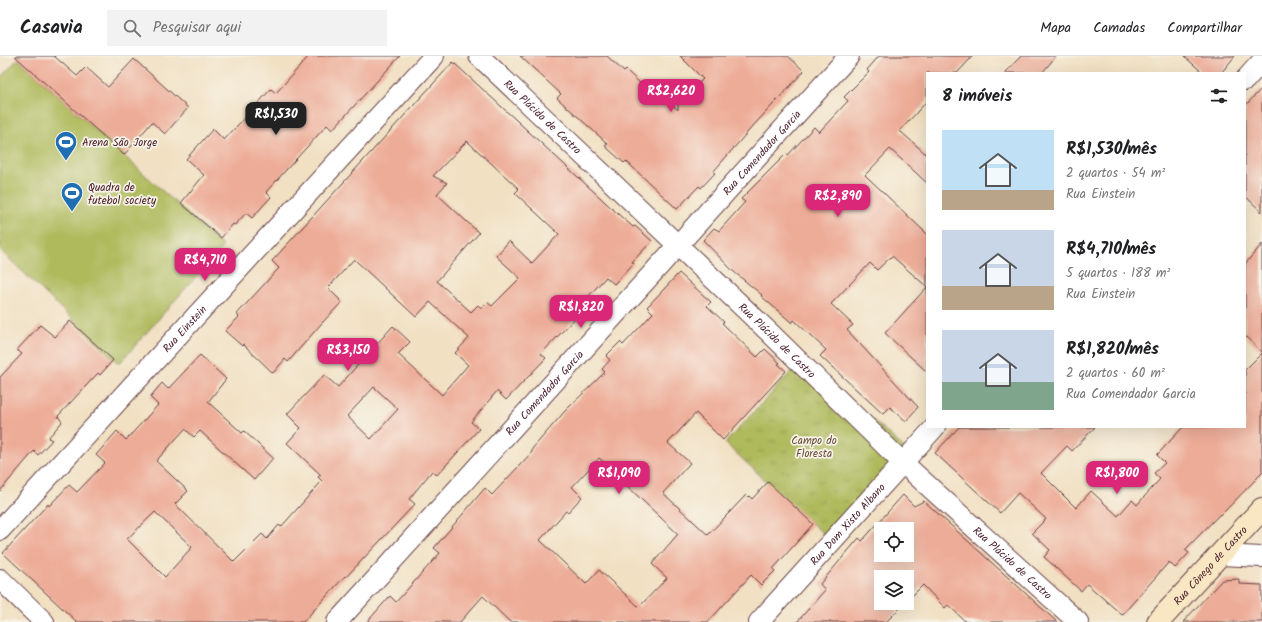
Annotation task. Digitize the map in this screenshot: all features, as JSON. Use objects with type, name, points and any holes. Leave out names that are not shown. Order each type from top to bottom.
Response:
[{"type":"main road","name":"Rua Cônego de Castro","points":[[1158,622],[1262,509]]},
{"type":"street","name":"Rua Einstein","points":[[0,530],[434,56]]},
{"type":"street","name":"Rua Plácido de Castro","points":[[479,56],[774,337],[903,463],[1078,622]]},
{"type":"street","name":"Rua Comendador Garcia","points":[[336,622],[849,56]]},
{"type":"street","points":[[1246,79],[1262,61]]},
{"type":"street","name":"Rua Dom Xisto Albano","points":[[759,622],[934,428]]},
{"type":"street","points":[[1220,555],[1262,557]]},
{"type":"street","points":[[0,579],[44,622]]},
{"type":"green space","name":"Arena São Jorge","points":[[18,59],[223,246],[119,364],[0,250],[0,78]]},
{"type":"green space","name":"Campo do Floresta","points":[[804,358],[912,455],[832,542],[725,443]]},
{"type":"building","points":[[15,56],[54,56],[77,76],[86,67],[108,87],[134,59],[188,108],[165,134],[152,122],[124,155]]},
{"type":"building","points":[[309,56],[400,56],[332,130],[327,125],[266,192],[271,197],[252,218],[246,213],[235,225],[233,224],[221,238],[181,203],[204,175],[186,159],[213,129],[224,140],[271,89],[276,93]]},
{"type":"building","points":[[520,56],[607,56],[624,72],[626,70],[657,99],[661,94],[678,110],[678,104],[703,79],[680,56],[788,56],[804,71],[753,126],[713,172],[715,173],[701,188],[699,186],[677,209],[626,161],[624,163],[605,146],[608,144],[557,98],[561,94]]},
{"type":"building","points":[[879,56],[973,56],[958,72],[926,72],[926,102],[900,131],[926,154],[926,182],[890,149],[865,175],[926,233],[926,286],[892,256],[877,270],[870,263],[831,304],[853,325],[847,330],[918,407],[906,421],[890,407],[883,414],[820,356],[826,350],[794,320],[792,323],[733,271],[703,240],[714,228],[719,231],[745,202],[741,199],[786,154],[788,155],[814,127],[819,132],[848,101],[844,97],[869,72],[867,70]]},
{"type":"building","points":[[1021,56],[1056,56],[1043,72],[1006,72]]},
{"type":"building","points":[[1184,56],[1235,56],[1222,72],[1202,72]]},
{"type":"building","points":[[453,62],[617,213],[652,241],[614,284],[606,277],[576,310],[579,314],[541,354],[546,358],[506,400],[497,391],[471,422],[479,429],[437,475],[432,471],[409,499],[415,504],[346,577],[345,576],[303,622],[77,622],[3,553],[48,504],[49,506],[69,485],[77,492],[105,463],[96,455],[117,431],[126,440],[158,405],[150,397],[162,383],[168,389],[200,355],[226,379],[208,402],[242,433],[244,431],[273,458],[254,480],[200,431],[194,437],[185,429],[156,461],[188,491],[175,504],[234,562],[262,534],[267,539],[279,525],[281,527],[322,481],[318,477],[321,475],[287,443],[301,428],[287,414],[324,375],[338,387],[393,326],[410,342],[398,354],[442,395],[468,365],[455,353],[469,338],[430,302],[416,317],[354,259],[328,288],[342,302],[288,362],[285,359],[273,373],[243,344],[242,346],[225,331],[239,317],[237,314],[279,268],[272,261]],"holes":[[[467,141],[519,189],[515,193],[559,234],[532,263],[509,241],[496,256],[520,278],[492,306],[487,302],[481,308],[478,305],[471,312],[437,281],[479,233],[437,194],[447,183],[433,176]],[[374,387],[398,409],[371,439],[347,416]],[[155,512],[192,547],[165,577],[127,539]]]},
{"type":"building","points":[[1262,88],[1262,212],[1246,197],[1246,105]]},
{"type":"building","points":[[1262,244],[1262,352],[1246,337],[1246,263]]},
{"type":"building","points":[[679,273],[711,302],[707,306],[757,357],[765,349],[786,371],[723,440],[696,413],[668,443],[690,463],[663,493],[708,535],[746,495],[752,499],[768,482],[813,524],[773,569],[775,571],[761,585],[751,575],[708,622],[510,622],[483,596],[460,622],[367,622],[390,596],[396,602],[440,553],[434,548],[485,488],[492,495],[532,452],[532,449],[565,411],[605,372],[602,369],[610,360],[606,356],[620,342],[623,345],[653,313],[647,307]],"holes":[[[599,458],[625,481],[624,483],[678,534],[652,564],[667,578],[639,607],[599,570],[586,584],[540,540],[566,511],[568,512],[582,497],[572,487]]]},
{"type":"building","points":[[926,288],[926,371],[885,333]]},
{"type":"building","points":[[70,321],[113,360],[100,375],[98,373],[58,416],[62,422],[48,438],[52,440],[38,455],[34,451],[0,491],[0,377],[22,354],[17,350],[40,325],[55,337]]},
{"type":"building","points":[[1262,353],[1262,473],[1185,550],[1189,553],[1175,568],[1169,562],[1122,615],[1087,584],[1081,591],[1044,557],[1050,550],[1032,533],[1046,519],[1018,493],[1000,513],[935,453],[958,428],[1094,428],[1072,451],[1067,446],[1041,473],[1076,508],[1091,491],[1118,516],[1132,500],[1137,505],[1160,479],[1154,473],[1165,463],[1157,455],[1182,428],[1246,428],[1246,369]]},
{"type":"building","points":[[903,495],[914,506],[924,501],[1057,622],[966,622],[948,605],[945,608],[923,585],[914,594],[914,570],[874,570],[874,610],[898,610],[886,622],[797,622],[825,590],[820,584],[859,538],[862,541],[874,528],[874,562],[914,562],[914,522],[879,522]]},
{"type":"building","points":[[1239,579],[1239,584],[1262,585],[1262,622],[1183,622],[1222,580]]},
{"type":"place","name":"Arena São Jorge","points":[[66,162]]},
{"type":"place","name":"Quadra de futebol society","points":[[72,212]]}]
